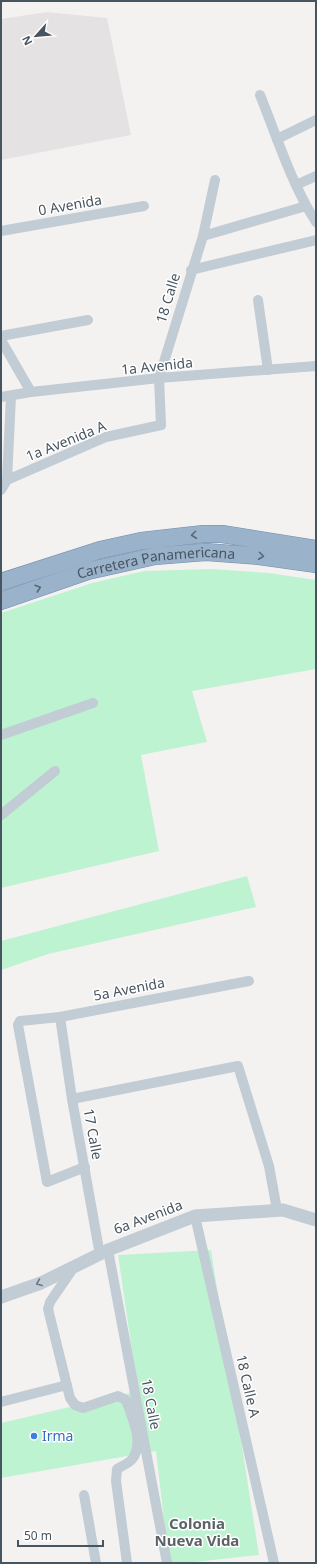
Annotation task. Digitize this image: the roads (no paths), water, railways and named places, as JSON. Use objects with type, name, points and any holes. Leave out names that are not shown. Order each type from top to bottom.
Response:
[{"type":"highway","points":[[222,534],[271,532],[316,538]]},
{"type":"highway","name":"Carretera Panamericana","points":[[1,582],[100,550],[141,541],[203,534],[222,534],[316,549]]},
{"type":"highway","name":"Carretera Panamericana","points":[[4,602],[88,571],[155,556],[206,552],[258,556],[316,564]]},
{"type":"street","points":[[260,95],[296,185],[316,222]]},
{"type":"street","points":[[277,139],[316,120]]},
{"type":"street","points":[[296,185],[316,176]]},
{"type":"street","name":"18 Calle","points":[[161,425],[159,378],[191,270],[203,236],[214,180]]},
{"type":"street","name":"0 Avenida","points":[[1,231],[144,206]]},
{"type":"street","points":[[203,236],[306,206]]},
{"type":"street","points":[[191,270],[316,240]]},
{"type":"street","points":[[258,300],[268,370]]},
{"type":"street","points":[[1,336],[88,320]]},
{"type":"street","points":[[1,340],[31,392]]},
{"type":"street","name":"1a Avenida","points":[[6,397],[31,392],[159,378],[316,366]]},
{"type":"street","points":[[1,490],[7,480],[6,397]]},
{"type":"street","name":"1a Avenida A","points":[[7,480],[106,437],[161,425]]},
{"type":"street","points":[[1,735],[93,703]]},
{"type":"street","points":[[1,815],[55,771]]},
{"type":"street","name":"5a Avenida","points":[[85,1167],[47,1182],[18,1025],[20,1021],[60,1017],[249,981]]},
{"type":"street","name":"17 Calle","points":[[60,1017],[72,1099],[104,1252]]},
{"type":"street","points":[[72,1099],[238,1066],[269,1166],[277,1210]]},
{"type":"street","name":"6a Avenida","points":[[1,1297],[41,1284],[104,1252],[195,1216],[283,1210],[316,1220]]},
{"type":"street","name":"18 Calle A","points":[[195,1216],[274,1563]]},
{"type":"street","name":"18 Calle","points":[[104,1252],[167,1563]]},
{"type":"street","points":[[74,1267],[50,1302],[48,1309],[70,1398],[75,1405],[82,1408],[118,1396],[126,1400],[136,1431],[138,1446],[133,1460],[117,1469],[116,1481],[127,1563]]},
{"type":"street","points":[[1,1402],[67,1384]]},
{"type":"street","points":[[84,1495],[96,1563]]},
{"type":"place","name":"Irma","points":[[34,1436]]},
{"type":"district","name":"Colonia Nueva Vida","points":[[197,1532]]}]
